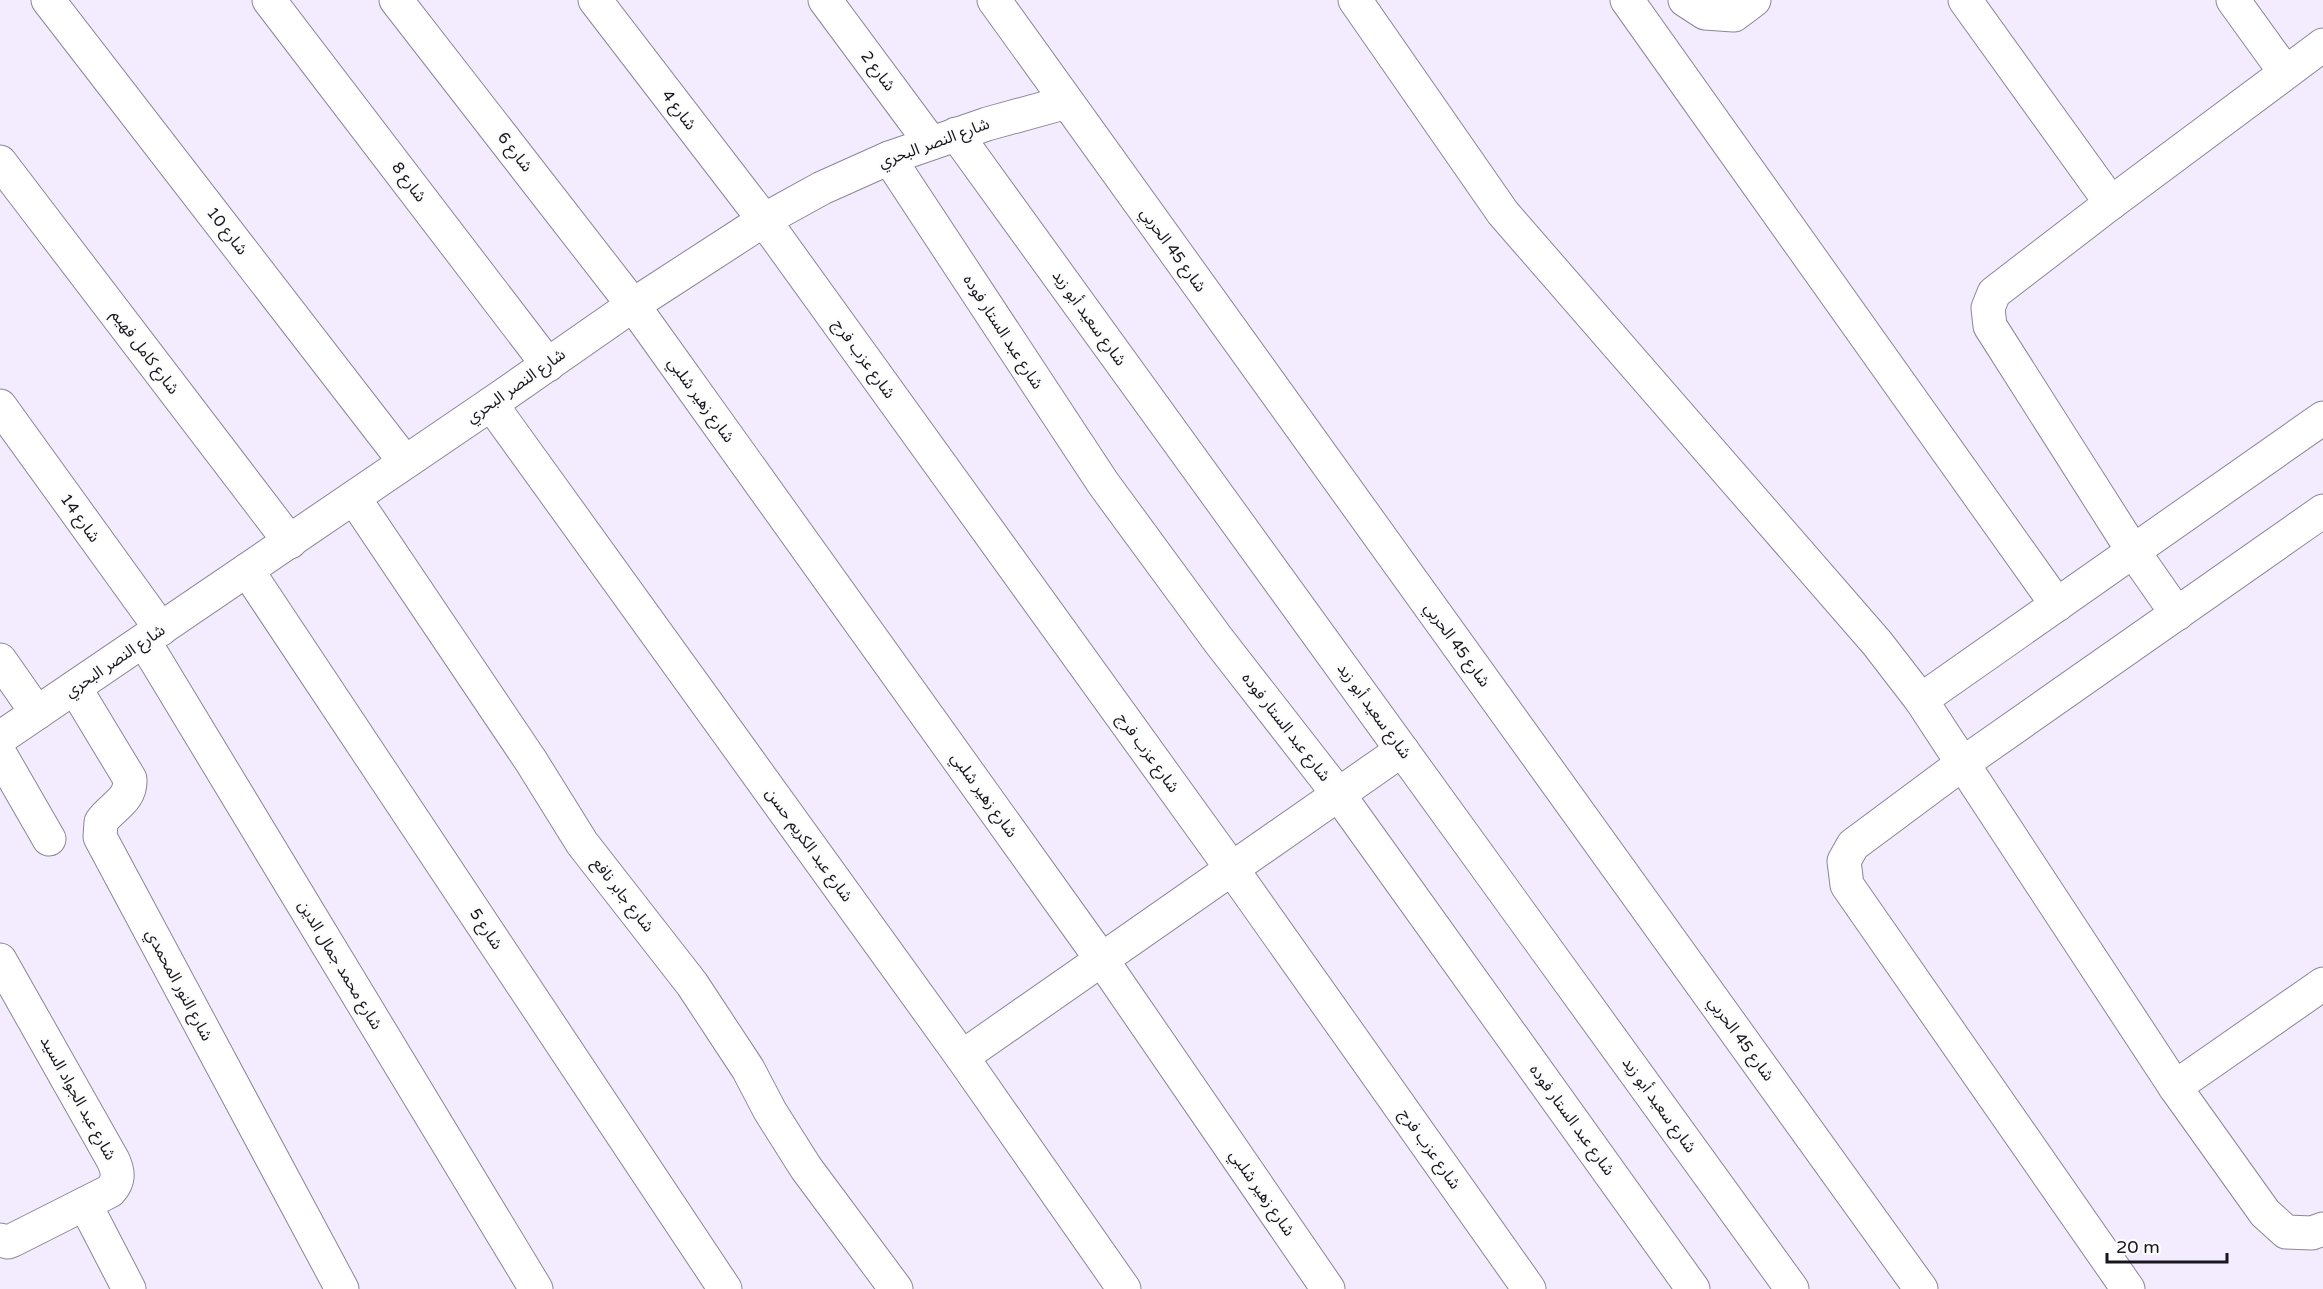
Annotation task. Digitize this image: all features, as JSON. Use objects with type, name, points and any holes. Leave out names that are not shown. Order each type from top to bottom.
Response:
[{"type":"street","name":"شارع 10","points":[[48,0],[405,462]]},
{"type":"street","name":"شارع 8","points":[[269,0],[548,365]]},
{"type":"street","name":"شارع 6","points":[[396,0],[633,305]]},
{"type":"street","name":"شارع 4","points":[[595,0],[764,220]]},
{"type":"street","name":"شارع 2","points":[[825,0],[943,138]]},
{"type":"street","name":"شارع 45 الحربي","points":[[994,0],[1921,1289]]},
{"type":"street","points":[[1355,0],[1503,213],[1877,643],[1921,700],[2175,1087],[2265,1213],[2286,1232],[2312,1233],[2323,1229]]},
{"type":"street","points":[[1627,0],[2057,605]]},
{"type":"street","points":[[1685,0],[1705,13],[1734,15],[1754,0]]},
{"type":"street","points":[[1965,0],[2111,204]]},
{"type":"street","points":[[2233,0],[2285,72]]},
{"type":"street","points":[[2177,614],[2133,551],[1990,326],[1988,308],[1994,293],[2323,45]]},
{"type":"street","name":"شارع النصر البحري","points":[[0,738],[290,542],[633,305],[764,220],[822,188],[889,158],[943,138],[1026,112],[1067,102]]},
{"type":"street","name":"شارع سعيد أبو زيد","points":[[943,138],[1402,750],[1792,1289]]},
{"type":"street","name":"شارع عبد الستار فوده","points":[[889,158],[1103,483],[1206,623],[1339,795],[1693,1289]]},
{"type":"street","name":"شارع كامل فهيم","points":[[0,162],[290,542]]},
{"type":"street","name":"شارع عزب فرج","points":[[764,220],[1232,869],[1529,1289]]},
{"type":"street","name":"شارع زهير شلبي","points":[[633,305],[1102,960],[1328,1289]]},
{"type":"street","name":"شارع عبد الكريم حسن","points":[[491,404],[962,1057],[1124,1289]]},
{"type":"street","name":"شارع 14","points":[[0,406],[152,635]]},
{"type":"street","points":[[1921,700],[2323,418]]},
{"type":"street","name":"شارع جابر نافع","points":[[354,498],[531,761],[582,843],[692,984],[736,1050],[806,1168],[896,1289]]},
{"type":"street","points":[[2128,1289],[1846,885],[1844,861],[1853,845],[1962,764],[2323,511]]},
{"type":"street","name":"شارع 5","points":[[247,570],[725,1289]]},
{"type":"street","name":"شارع محمد جمال الدين","points":[[152,635],[536,1289]]},
{"type":"street","points":[[0,660],[37,713]]},
{"type":"street","name":"شارع النور المحمدي","points":[[75,688],[130,779],[129,793],[126,798],[101,822],[100,837],[342,1289]]},
{"type":"street","points":[[962,1057],[1402,750]]},
{"type":"street","points":[[0,754],[49,839]]},
{"type":"street","name":"شارع عبد الجواد السيد","points":[[0,960],[117,1167],[118,1180],[110,1191],[85,1204],[14,1240],[8,1242],[0,1240]]},
{"type":"street","points":[[2175,1087],[2323,984]]},
{"type":"street","points":[[85,1204],[129,1289]]}]
